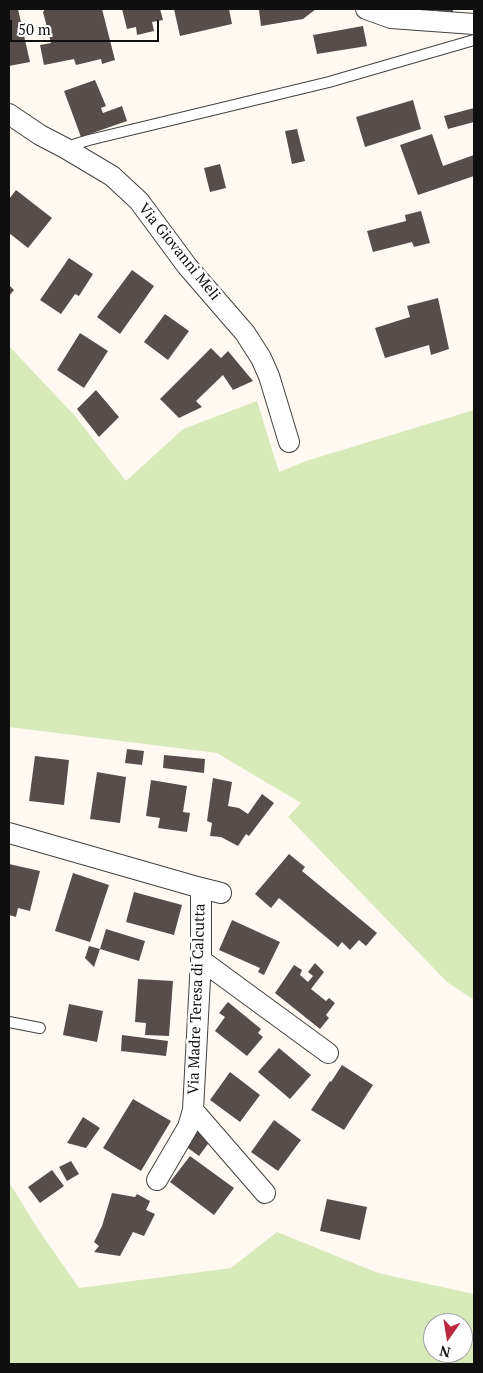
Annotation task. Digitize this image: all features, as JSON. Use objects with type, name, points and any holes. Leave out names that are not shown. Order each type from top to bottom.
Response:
[{"type":"street","points":[[366,9],[391,18],[474,24]]},
{"type":"street","name":"Via Giovanni Meli","points":[[9,114],[40,135],[112,176],[139,201],[187,266],[245,333],[261,358],[269,376],[289,442]]},
{"type":"street","name":"Via Madre Teresa di Calcutta","points":[[9,833],[201,888],[200,960],[193,1110],[188,1127],[157,1180]]},
{"type":"street","points":[[201,888],[221,893]]},
{"type":"street","points":[[200,960],[328,1053]]},
{"type":"street","points":[[193,1110],[265,1193]]},
{"type":"lane","points":[[65,148],[90,140],[328,82],[474,40]]},
{"type":"lane","points":[[9,1022],[40,1028]]},
{"type":"green space","points":[[9,346],[75,416],[126,481],[183,429],[257,401],[279,472],[306,461],[474,410],[474,1000],[447,982],[288,817],[301,803],[217,753],[9,727]]},
{"type":"green space","points":[[9,1182],[38,1229],[79,1288],[231,1268],[277,1232],[378,1273],[474,1294],[474,1364],[9,1364]]},
{"type":"building","points":[[9,9],[18,9],[30,62],[9,66]]},
{"type":"building","points":[[45,9],[102,9],[115,60],[102,64],[101,59],[76,65],[74,59],[44,65],[40,45],[51,43],[43,12]]},
{"type":"building","points":[[122,9],[160,9],[163,20],[152,22],[154,31],[137,35],[136,27],[127,29]]},
{"type":"building","points":[[174,9],[229,9],[232,24],[180,36]]},
{"type":"building","points":[[316,9],[303,19],[261,26],[259,10]]},
{"type":"building","points":[[437,9],[453,9],[453,16],[437,16]]},
{"type":"building","points":[[363,26],[367,46],[317,54],[313,35]]},
{"type":"building","points":[[95,80],[106,106],[101,108],[103,113],[122,106],[127,121],[81,137],[64,91]]},
{"type":"building","points":[[413,100],[421,129],[365,147],[356,117]]},
{"type":"building","points":[[474,108],[474,122],[448,129],[444,116]]},
{"type":"building","points":[[297,129],[305,161],[292,164],[285,131]]},
{"type":"building","points":[[432,134],[443,166],[474,155],[474,176],[418,195],[400,145]]},
{"type":"building","points":[[220,164],[226,188],[210,192],[204,168]]},
{"type":"building","points":[[16,190],[52,218],[28,248],[9,233],[9,199]]},
{"type":"building","points":[[421,211],[430,243],[414,247],[412,242],[373,252],[367,231],[406,221],[405,215]]},
{"type":"building","points":[[69,258],[93,274],[79,296],[75,294],[61,314],[40,300]]},
{"type":"building","points":[[132,270],[154,286],[120,334],[97,317]]},
{"type":"building","points":[[9,285],[14,290],[9,296]]},
{"type":"building","points":[[438,298],[449,349],[431,355],[429,345],[385,358],[375,328],[410,317],[407,306]]},
{"type":"building","points":[[165,314],[189,331],[168,360],[144,342]]},
{"type":"building","points":[[80,333],[108,351],[84,388],[57,370]]},
{"type":"building","points":[[211,348],[221,358],[228,351],[253,381],[233,390],[223,375],[196,401],[202,407],[179,418],[160,399]]},
{"type":"building","points":[[96,390],[119,417],[99,437],[77,409]]},
{"type":"building","points":[[127,749],[144,751],[142,765],[125,763]]},
{"type":"building","points":[[164,755],[205,759],[204,773],[163,768]]},
{"type":"building","points":[[35,756],[69,760],[64,805],[29,801]]},
{"type":"building","points":[[97,772],[126,777],[120,823],[90,819]]},
{"type":"building","points":[[213,778],[232,782],[228,806],[239,808],[248,814],[262,794],[274,803],[249,836],[246,834],[238,846],[221,837],[210,836],[212,823],[207,821]]},
{"type":"building","points":[[151,780],[187,786],[183,812],[190,813],[187,832],[158,828],[160,818],[146,816]]},
{"type":"building","points":[[289,854],[305,867],[302,871],[377,933],[366,946],[359,940],[350,950],[342,942],[338,947],[279,898],[271,908],[255,894]]},
{"type":"building","points":[[9,864],[40,871],[30,911],[18,908],[16,917],[9,915]]},
{"type":"building","points":[[73,873],[109,885],[90,942],[55,931]]},
{"type":"building","points":[[134,892],[182,905],[174,935],[126,922]]},
{"type":"building","points":[[232,920],[280,942],[264,975],[258,972],[260,968],[219,950]]},
{"type":"building","points":[[106,929],[145,941],[139,961],[100,949]]},
{"type":"building","points":[[89,946],[100,949],[94,967],[85,958]]},
{"type":"building","points":[[315,963],[324,972],[311,989],[326,1001],[329,998],[335,1003],[326,1015],[329,1018],[320,1029],[275,993],[294,965],[302,970],[300,975],[308,982],[313,976],[308,972]]},
{"type":"building","points":[[138,979],[173,981],[169,1036],[145,1035],[146,1023],[135,1022]]},
{"type":"building","points":[[228,1002],[261,1029],[258,1033],[263,1037],[247,1056],[215,1031],[225,1017],[219,1013]]},
{"type":"building","points":[[69,1004],[103,1011],[97,1042],[63,1035]]},
{"type":"building","points":[[122,1035],[168,1041],[166,1056],[121,1051]]},
{"type":"building","points":[[279,1048],[311,1075],[290,1099],[258,1072]]},
{"type":"building","points":[[342,1065],[373,1085],[344,1130],[311,1110]]},
{"type":"building","points":[[230,1072],[260,1095],[240,1122],[210,1100]]},
{"type":"building","points":[[133,1099],[171,1121],[141,1171],[103,1148]]},
{"type":"building","points":[[83,1117],[100,1128],[86,1148],[67,1143]]},
{"type":"building","points":[[274,1120],[301,1140],[278,1171],[251,1152]]},
{"type":"building","points":[[199,1127],[210,1141],[199,1156],[188,1148]]},
{"type":"building","points":[[190,1156],[234,1188],[214,1215],[170,1182]]},
{"type":"building","points":[[71,1161],[79,1174],[67,1181],[59,1167]]},
{"type":"building","points":[[52,1170],[64,1186],[40,1203],[28,1187]]},
{"type":"building","points":[[112,1193],[135,1197],[137,1194],[150,1201],[146,1210],[155,1214],[144,1236],[133,1232],[120,1256],[94,1252],[99,1246],[94,1242],[102,1226]]},
{"type":"building","points":[[327,1199],[367,1207],[360,1240],[320,1231]]}]
